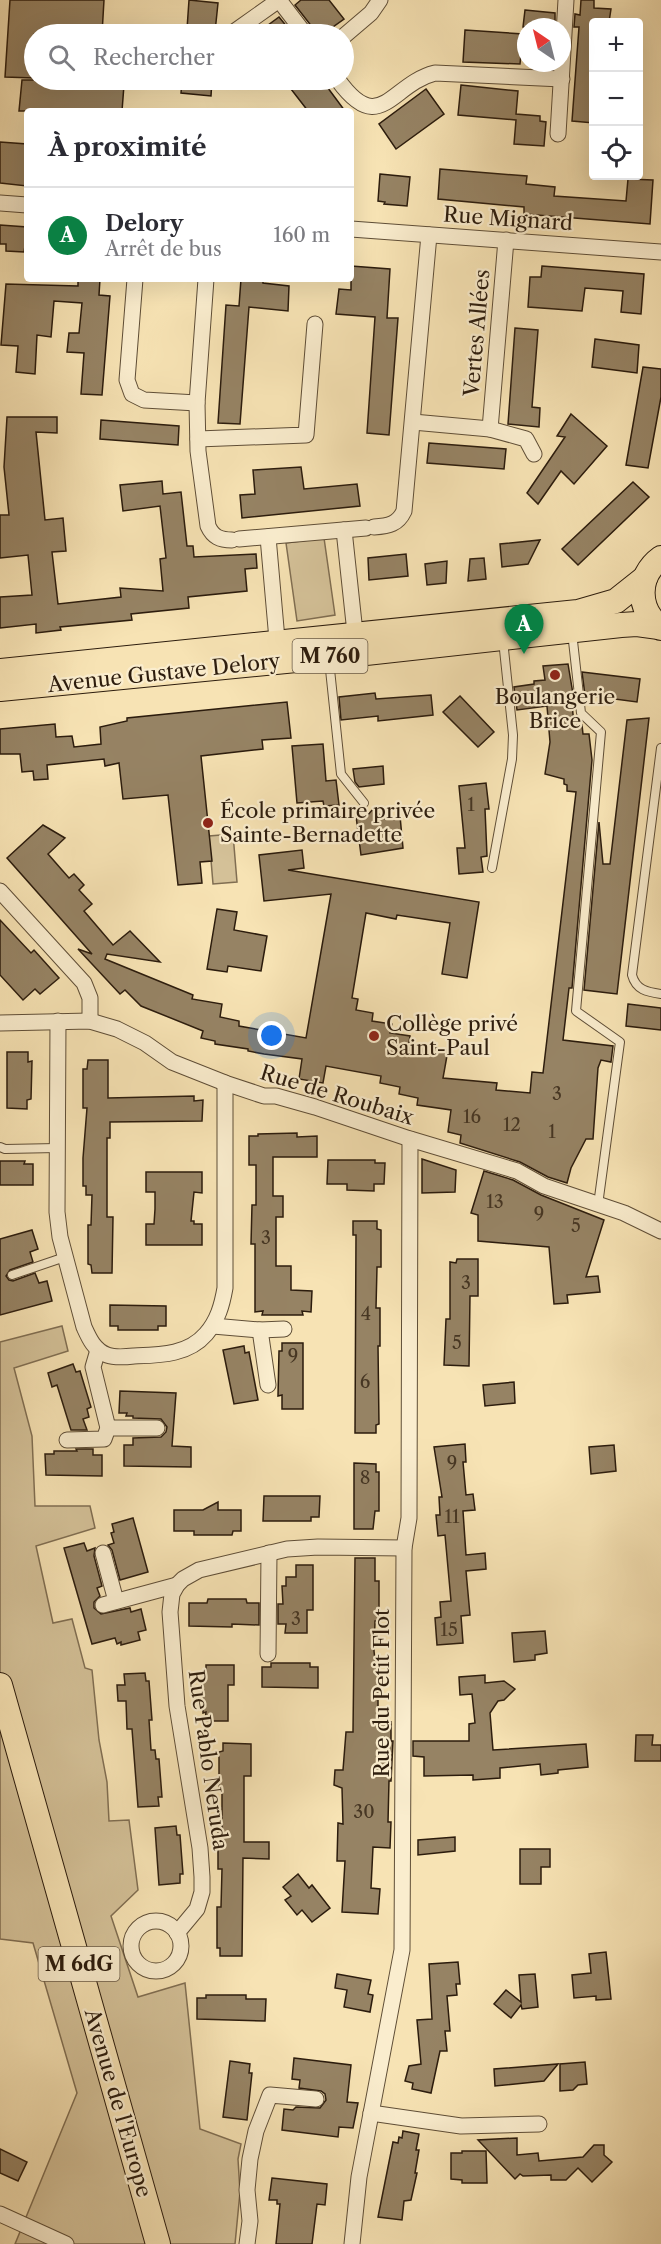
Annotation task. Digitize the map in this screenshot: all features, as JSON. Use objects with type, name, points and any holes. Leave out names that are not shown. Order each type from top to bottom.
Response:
[{"type":"main road","name":"Avenue Gustave Delory","points":[[0,689],[278,652],[502,629],[616,601],[656,563]]},
{"type":"main road","points":[[656,563],[642,592],[644,605],[650,618],[660,628]]},
{"type":"main road","name":"Avenue Gustave Delory","points":[[502,629],[572,631],[630,624],[660,628]]},
{"type":"main road","name":"Avenue Gustave Delory","points":[[0,670],[278,652]]},
{"type":"main road","name":"Avenue de l'Europe","points":[[0,1685],[158,2244]]},
{"type":"street","points":[[245,24],[279,0],[297,24]]},
{"type":"street","points":[[354,27],[380,0]]},
{"type":"street","points":[[558,134],[566,0]]},
{"type":"street","points":[[345,90],[350,97],[365,105],[373,106],[389,100],[417,80],[435,73],[561,79]]},
{"type":"street","points":[[0,203],[24,205]]},
{"type":"street","name":"Rue Mignard","points":[[354,229],[661,252]]},
{"type":"street","points":[[206,282],[197,403],[198,439],[208,526],[211,532],[220,539],[235,540],[393,524],[405,511],[429,235]]},
{"type":"street","name":"Vertes Allées","points":[[489,429],[506,240]]},
{"type":"street","points":[[135,282],[127,380],[132,394],[144,400],[197,403]]},
{"type":"street","points":[[198,439],[306,435],[315,324]]},
{"type":"street","name":"Vertes Allées","points":[[413,422],[489,429],[526,439],[534,454]]},
{"type":"street","points":[[344,530],[356,644]]},
{"type":"street","points":[[267,537],[278,652]]},
{"type":"street","points":[[0,891],[84,983],[90,998],[90,1021]]},
{"type":"street","points":[[58,1021],[57,1212],[65,1257],[84,1327],[98,1350],[108,1356],[177,1352],[195,1343],[213,1326],[219,1315],[225,1288],[225,1083]]},
{"type":"street","name":"Rue de Roubaix","points":[[0,1023],[90,1021],[117,1029],[145,1043],[172,1062],[225,1083],[264,1096],[292,1100],[517,1171],[544,1186],[624,1214],[661,1231]]},
{"type":"street","name":"Rue du Petit Flot","points":[[352,2244],[356,2193],[402,1950],[404,1548],[408,1530],[410,1495],[410,1139]]},
{"type":"street","points":[[213,1326],[260,1330],[284,1329]]},
{"type":"street","points":[[260,1330],[268,1385]]},
{"type":"street","points":[[67,1440],[104,1439],[108,1428],[93,1367],[98,1350]]},
{"type":"street","points":[[108,1428],[157,1428]]},
{"type":"street","points":[[103,1553],[109,1603],[177,1585],[200,1570],[302,1547],[404,1548]]},
{"type":"street","points":[[268,1654],[270,1553]]},
{"type":"street","name":"Rue Pablo Neruda","points":[[177,1585],[172,1594],[170,1612],[177,1707],[200,1848],[202,1877],[202,1892],[197,1909],[177,1933]]},
{"type":"street","points":[[247,2244],[250,2221],[247,2190],[250,2159],[258,2125],[270,2095],[316,2099]]},
{"type":"street","points":[[371,2113],[461,2126],[539,2124]]},
{"type":"street","points":[[0,2214],[66,2244]]},
{"type":"lane","points":[[492,868],[512,759],[513,735],[502,629]]},
{"type":"lane","points":[[572,631],[581,713],[601,732],[576,1011],[620,1042],[598,1204]]},
{"type":"lane","points":[[328,647],[341,774],[364,803]]},
{"type":"lane","points":[[661,748],[632,975],[634,982],[644,992],[661,994]]},
{"type":"lane","points":[[0,1147],[5,1149],[57,1148]]},
{"type":"lane","points":[[12,1275],[65,1257]]},
{"type":"shaded area","points":[[324,538],[335,615],[297,621],[286,543]]},
{"type":"shaded area","points":[[233,834],[237,882],[213,884],[209,836]]},
{"type":"shaded area","points":[[62,1326],[68,1351],[14,1368],[32,1436],[35,1506],[90,1506],[95,1528],[36,1546],[53,1623],[72,1619],[85,1668],[92,1670],[99,1740],[107,1782],[109,1821],[129,1820],[138,1890],[111,1916],[138,1997],[185,1983],[200,2129],[241,2144],[238,2159],[240,2192],[235,2244],[15,2244],[77,2093],[33,1943],[0,1939],[0,1342]]},
{"type":"building","points":[[10,0],[104,0],[103,24],[24,24],[24,78],[5,77]]},
{"type":"building","points":[[189,0],[218,3],[216,24],[187,24]]},
{"type":"building","points":[[301,0],[329,0],[344,19],[337,24],[310,24],[295,5]]},
{"type":"building","points":[[581,0],[594,0],[594,8],[611,9],[610,18],[589,18],[589,123],[572,121],[579,27],[574,27],[575,14],[580,15]]},
{"type":"building","points":[[525,10],[555,13],[555,18],[524,18]]},
{"type":"building","points":[[279,17],[285,24],[270,24]]},
{"type":"building","points":[[465,30],[517,34],[517,64],[463,62]]},
{"type":"building","points":[[22,80],[24,80],[24,90],[124,90],[122,108],[24,108],[24,111],[19,111]]},
{"type":"building","points":[[461,85],[518,91],[516,114],[540,116],[540,121],[546,122],[544,146],[514,144],[516,120],[458,115]]},
{"type":"building","points":[[426,89],[444,114],[396,149],[379,124]]},
{"type":"building","points":[[181,90],[211,90],[211,96],[181,93]]},
{"type":"building","points":[[292,90],[329,90],[343,108],[306,108]]},
{"type":"building","points":[[0,142],[24,144],[24,186],[0,183]]},
{"type":"building","points":[[440,169],[527,176],[526,184],[555,187],[554,196],[626,201],[628,180],[653,180],[650,224],[524,214],[524,207],[438,199]]},
{"type":"building","points":[[380,174],[410,177],[407,206],[384,204],[385,202],[378,201]]},
{"type":"building","points":[[0,225],[24,227],[24,252],[6,251],[6,244],[0,244]]},
{"type":"building","points":[[354,266],[390,269],[387,318],[398,318],[389,435],[367,433],[375,317],[336,314],[339,289],[351,290],[351,282],[354,282]]},
{"type":"building","points":[[542,266],[644,274],[641,314],[621,312],[623,291],[585,288],[582,311],[528,307],[530,277],[541,277]]},
{"type":"building","points":[[78,282],[100,282],[99,295],[110,296],[102,395],[81,394],[84,353],[67,352],[69,333],[79,333],[82,303],[54,301],[51,337],[37,335],[35,374],[16,372],[18,346],[1,345],[6,284],[78,286]]},
{"type":"building","points":[[241,282],[263,282],[289,286],[288,311],[249,307],[240,424],[218,423],[226,305],[239,306]]},
{"type":"building","points":[[515,328],[538,330],[532,407],[540,408],[539,427],[508,424]]},
{"type":"building","points":[[595,339],[639,345],[637,373],[592,367]]},
{"type":"building","points":[[643,367],[661,369],[661,397],[648,468],[626,465]]},
{"type":"building","points":[[571,414],[607,446],[574,484],[561,471],[538,504],[527,493],[565,437],[557,436]]},
{"type":"building","points":[[7,417],[57,417],[57,433],[36,432],[45,520],[63,518],[66,551],[52,552],[58,604],[121,597],[120,588],[163,591],[160,559],[166,558],[160,506],[123,511],[120,485],[162,481],[163,494],[181,492],[187,546],[193,546],[194,557],[256,554],[257,568],[245,569],[247,591],[188,597],[189,608],[131,614],[132,620],[60,627],[61,630],[36,633],[36,624],[0,628],[0,597],[32,595],[28,555],[0,558],[0,515],[9,515],[4,467]]},
{"type":"building","points":[[101,420],[179,426],[178,445],[100,439]]},
{"type":"building","points":[[429,443],[506,449],[504,469],[427,463]]},
{"type":"building","points":[[301,467],[304,489],[357,484],[360,506],[242,518],[240,495],[255,494],[253,470]]},
{"type":"building","points":[[633,482],[649,497],[578,565],[562,549]]},
{"type":"building","points":[[540,540],[528,564],[502,567],[500,544]]},
{"type":"building","points":[[406,554],[408,576],[369,580],[368,558]]},
{"type":"building","points":[[484,558],[486,579],[468,581],[470,559]]},
{"type":"building","points":[[447,561],[446,583],[427,585],[425,564]]},
{"type":"building","points":[[568,664],[573,694],[571,693],[574,725],[582,725],[583,734],[589,734],[592,760],[572,988],[569,988],[563,1040],[613,1046],[611,1062],[601,1060],[598,1068],[593,1139],[586,1139],[571,1168],[567,1183],[548,1177],[520,1162],[460,1143],[461,1135],[448,1132],[451,1110],[417,1105],[418,1098],[399,1094],[400,1087],[380,1083],[381,1076],[326,1066],[323,1083],[299,1079],[302,1059],[215,1044],[215,1041],[201,1038],[203,1031],[141,1006],[125,990],[120,994],[78,949],[92,954],[7,858],[43,825],[65,838],[48,854],[69,878],[74,874],[84,885],[79,890],[92,904],[84,911],[113,945],[130,931],[160,962],[107,954],[105,959],[193,995],[192,999],[222,1004],[220,1017],[239,1021],[239,1026],[306,1038],[331,894],[264,901],[259,855],[302,850],[304,868],[288,870],[479,902],[467,978],[442,974],[450,923],[397,915],[396,919],[366,913],[352,998],[358,999],[356,1010],[373,1013],[372,1021],[392,1024],[390,1033],[410,1036],[409,1043],[448,1050],[443,1078],[497,1083],[496,1090],[530,1093],[532,1072],[543,1073],[576,792],[567,791],[564,779],[545,774],[550,742],[547,706],[517,710],[514,687],[545,680],[543,666]]},
{"type":"building","points":[[582,672],[640,679],[637,702],[585,695]]},
{"type":"building","points":[[375,693],[376,699],[431,695],[433,715],[378,721],[378,716],[341,720],[339,697]]},
{"type":"building","points":[[460,696],[494,732],[478,747],[443,712]]},
{"type":"building","points":[[287,702],[291,738],[262,740],[263,749],[201,756],[212,861],[200,862],[202,883],[178,885],[168,795],[123,799],[119,763],[105,766],[104,759],[47,765],[48,779],[34,780],[33,771],[22,772],[20,754],[0,754],[0,729],[55,724],[56,737],[72,736],[74,747],[101,744],[100,727],[127,721],[127,718]]},
{"type":"building","points":[[649,718],[617,994],[584,990],[599,822],[603,864],[610,864],[627,720]]},
{"type":"building","points":[[323,744],[326,781],[336,780],[339,805],[324,806],[323,801],[297,803],[292,746]]},
{"type":"building","points":[[383,766],[384,784],[359,787],[355,782],[353,769]]},
{"type":"building","points":[[486,783],[489,809],[485,809],[487,856],[481,857],[483,872],[459,874],[457,848],[465,848],[459,786]]},
{"type":"building","points":[[373,809],[385,819],[400,816],[403,848],[361,855],[356,816],[367,816]]},
{"type":"building","points":[[217,909],[237,912],[234,930],[267,936],[261,971],[228,966],[227,972],[207,969]]},
{"type":"building","points":[[0,920],[31,953],[34,950],[59,978],[40,994],[35,989],[23,1000],[0,975]]},
{"type":"building","points":[[628,1004],[661,1008],[661,1030],[626,1026]]},
{"type":"building","points":[[7,1052],[28,1052],[28,1062],[32,1061],[31,1099],[27,1100],[27,1109],[7,1108]]},
{"type":"building","points":[[88,1060],[108,1060],[108,1098],[194,1096],[194,1101],[203,1100],[202,1121],[110,1122],[110,1138],[107,1138],[107,1217],[113,1217],[112,1273],[92,1273],[91,1265],[88,1264],[88,1225],[91,1225],[92,1195],[86,1195],[86,1186],[83,1186],[87,1108],[83,1108],[83,1069],[87,1069]]},
{"type":"building","points":[[297,1133],[297,1137],[317,1136],[317,1157],[273,1157],[273,1196],[283,1196],[283,1217],[276,1217],[276,1266],[291,1266],[291,1290],[312,1291],[311,1312],[302,1311],[303,1315],[262,1315],[263,1311],[255,1312],[255,1244],[251,1244],[252,1205],[256,1205],[256,1165],[249,1165],[249,1136]]},
{"type":"building","points":[[422,1159],[456,1170],[455,1192],[422,1193]]},
{"type":"building","points":[[328,1160],[375,1160],[375,1163],[385,1163],[384,1184],[374,1184],[374,1191],[347,1190],[347,1184],[327,1184]]},
{"type":"building","points":[[0,1161],[25,1161],[24,1164],[33,1164],[33,1185],[0,1185]]},
{"type":"building","points":[[484,1171],[513,1180],[541,1195],[604,1220],[586,1277],[598,1276],[600,1292],[567,1295],[568,1303],[554,1304],[549,1247],[478,1241],[478,1215],[471,1213]]},
{"type":"building","points":[[146,1172],[202,1172],[202,1193],[194,1192],[191,1221],[194,1221],[194,1224],[202,1224],[202,1245],[146,1245],[146,1224],[154,1224],[155,1192],[146,1192]]},
{"type":"building","points":[[353,1221],[377,1221],[377,1229],[381,1230],[381,1267],[377,1267],[376,1308],[380,1308],[380,1346],[378,1346],[379,1424],[376,1425],[376,1433],[355,1433],[356,1235],[353,1235]]},
{"type":"building","points":[[32,1230],[38,1249],[30,1252],[33,1262],[10,1270],[6,1276],[13,1281],[35,1273],[39,1283],[47,1281],[52,1301],[0,1315],[0,1239]]},
{"type":"building","points":[[457,1259],[478,1259],[478,1296],[470,1296],[469,1366],[444,1365],[446,1319],[450,1319],[450,1262],[456,1263]]},
{"type":"building","points":[[110,1305],[166,1306],[166,1326],[158,1326],[158,1330],[118,1330],[118,1326],[110,1326]]},
{"type":"building","points":[[282,1343],[303,1343],[303,1409],[282,1409],[282,1395],[278,1396],[279,1351],[282,1351]]},
{"type":"building","points":[[244,1346],[245,1353],[249,1352],[258,1400],[234,1404],[223,1350]]},
{"type":"building","points":[[73,1364],[76,1372],[80,1371],[91,1407],[87,1409],[89,1417],[83,1419],[87,1430],[71,1430],[57,1385],[52,1387],[48,1373]]},
{"type":"building","points":[[514,1382],[515,1403],[485,1406],[483,1385]]},
{"type":"building","points":[[120,1391],[176,1393],[172,1446],[191,1447],[191,1467],[124,1466],[124,1445],[133,1445],[133,1438],[161,1437],[167,1427],[161,1419],[133,1418],[133,1416],[126,1416],[127,1413],[119,1413]]},
{"type":"building","points":[[465,1444],[466,1462],[463,1462],[466,1495],[473,1494],[475,1510],[463,1511],[466,1555],[485,1553],[486,1569],[466,1571],[470,1615],[461,1616],[463,1643],[437,1645],[435,1618],[441,1617],[440,1602],[451,1601],[445,1535],[438,1536],[436,1515],[440,1515],[439,1497],[442,1497],[434,1447]]},
{"type":"building","points":[[614,1445],[616,1471],[591,1474],[589,1447]]},
{"type":"building","points":[[76,1449],[93,1449],[93,1455],[102,1455],[102,1476],[46,1475],[45,1454],[54,1454],[54,1451],[77,1451]]},
{"type":"building","points":[[354,1463],[376,1464],[376,1472],[379,1472],[379,1511],[375,1511],[373,1529],[354,1529]]},
{"type":"building","points":[[264,1496],[320,1496],[319,1517],[311,1517],[311,1521],[263,1521]]},
{"type":"building","points":[[218,1502],[218,1510],[241,1510],[241,1531],[233,1531],[232,1535],[194,1535],[194,1531],[174,1531],[174,1510],[203,1510]]},
{"type":"building","points":[[133,1518],[148,1572],[120,1580],[112,1550],[108,1545],[114,1543],[111,1533],[114,1532],[112,1524]]},
{"type":"building","points":[[84,1543],[87,1551],[95,1548],[94,1556],[102,1586],[97,1588],[100,1596],[94,1602],[94,1608],[101,1614],[130,1608],[131,1612],[141,1609],[146,1630],[138,1632],[140,1640],[121,1645],[121,1642],[117,1644],[115,1638],[92,1644],[64,1548]]},
{"type":"building","points":[[355,1558],[375,1558],[375,1581],[379,1581],[379,1621],[375,1621],[374,1651],[375,1660],[378,1660],[378,1722],[391,1722],[391,1741],[393,1741],[391,1781],[389,1781],[390,1848],[373,1847],[371,1888],[380,1889],[378,1914],[342,1912],[345,1861],[337,1861],[338,1823],[343,1824],[342,1788],[334,1785],[335,1770],[343,1770],[346,1732],[353,1732]]},
{"type":"building","points":[[296,1565],[313,1565],[313,1610],[307,1610],[307,1633],[285,1633],[286,1624],[278,1624],[278,1604],[283,1604],[282,1586],[286,1586],[286,1577],[296,1577]]},
{"type":"building","points":[[208,1599],[246,1599],[247,1603],[259,1603],[259,1625],[189,1626],[189,1603],[207,1603]]},
{"type":"building","points":[[545,1631],[547,1653],[535,1655],[535,1660],[514,1662],[512,1633]]},
{"type":"building","points":[[271,1663],[310,1663],[310,1667],[318,1667],[318,1688],[262,1687],[262,1667],[271,1667]]},
{"type":"building","points":[[206,1665],[234,1665],[234,1685],[228,1685],[228,1721],[205,1721],[203,1674],[206,1674]]},
{"type":"building","points":[[145,1673],[146,1681],[149,1681],[152,1720],[149,1720],[151,1750],[155,1750],[156,1759],[159,1759],[162,1797],[158,1797],[159,1806],[138,1807],[132,1729],[127,1729],[126,1701],[118,1701],[117,1685],[125,1685],[124,1674]]},
{"type":"building","points":[[485,1675],[485,1683],[504,1681],[515,1689],[504,1700],[498,1701],[490,1713],[493,1750],[586,1744],[588,1767],[558,1770],[558,1773],[541,1775],[540,1764],[500,1768],[500,1778],[473,1780],[473,1775],[424,1776],[424,1757],[413,1756],[413,1741],[469,1741],[469,1724],[475,1723],[472,1694],[460,1695],[459,1677]]},
{"type":"building","points":[[636,1735],[653,1735],[652,1745],[661,1745],[661,1761],[635,1761]]},
{"type":"building","points":[[223,1743],[251,1744],[251,1776],[244,1776],[244,1842],[269,1842],[269,1859],[243,1858],[242,1956],[220,1956],[220,1948],[217,1948],[217,1907],[221,1907],[222,1869],[218,1869],[218,1829],[222,1829],[219,1752],[223,1751]]},
{"type":"building","points":[[176,1826],[177,1835],[180,1835],[183,1874],[180,1874],[180,1883],[159,1885],[155,1828]]},
{"type":"building","points":[[455,1837],[455,1851],[418,1855],[418,1840]]},
{"type":"building","points":[[520,1849],[550,1849],[550,1867],[541,1867],[541,1884],[520,1884]]},
{"type":"building","points":[[298,1874],[309,1888],[312,1885],[330,1908],[312,1922],[302,1910],[297,1915],[285,1900],[291,1896],[283,1887]]},
{"type":"building","points":[[606,1952],[611,1999],[596,2000],[596,1996],[574,1998],[572,1975],[591,1973],[589,1954]]},
{"type":"building","points":[[458,1962],[460,1984],[456,1984],[457,1995],[447,1996],[450,2031],[445,2031],[447,2051],[440,2051],[431,2093],[412,2089],[413,2083],[405,2081],[409,2066],[421,2064],[417,2020],[432,2019],[429,1964]]},
{"type":"building","points":[[337,1974],[371,1980],[368,1994],[373,1995],[370,2012],[344,2007],[347,1990],[335,1988]]},
{"type":"building","points":[[535,1974],[538,2007],[522,2009],[521,2005],[511,2018],[494,2004],[506,1990],[521,2002],[519,1975]]},
{"type":"building","points":[[206,1995],[246,1995],[246,1999],[266,1999],[265,2021],[197,2019],[197,1998],[206,1998]]},
{"type":"building","points":[[294,2058],[351,2065],[347,2102],[358,2103],[353,2128],[339,2127],[338,2137],[282,2130],[284,2109],[320,2108],[326,2100],[325,2094],[321,2091],[299,2088],[300,2080],[292,2079]]},
{"type":"building","points":[[230,2061],[250,2064],[249,2073],[252,2073],[247,2120],[223,2117]]},
{"type":"building","points":[[585,2062],[587,2084],[578,2085],[573,2090],[560,2091],[560,2064]]},
{"type":"building","points":[[558,2064],[544,2081],[495,2086],[494,2069]]},
{"type":"building","points":[[403,2131],[419,2134],[416,2150],[419,2150],[415,2173],[417,2173],[411,2200],[404,2201],[402,2220],[378,2217],[393,2142],[398,2143]]},
{"type":"building","points":[[517,2138],[517,2155],[538,2153],[539,2161],[583,2157],[594,2145],[604,2145],[604,2155],[612,2162],[592,2182],[578,2168],[566,2180],[551,2180],[551,2175],[523,2176],[520,2174],[515,2179],[478,2140]]},
{"type":"building","points":[[0,2149],[27,2162],[18,2181],[0,2173]]},
{"type":"building","points":[[462,2151],[486,2151],[487,2183],[462,2183],[462,2180],[451,2179],[451,2153],[462,2153]]},
{"type":"building","points":[[272,2178],[327,2184],[325,2205],[317,2204],[312,2244],[276,2244],[280,2204],[277,2204],[277,2200],[269,2200]]},
{"type":"place","name":"Delory","points":[[524,654]]},
{"type":"place","name":"Boulangerie Brice","points":[[555,675]]},
{"type":"place","name":"École primaire privée Sainte-Bernadette","points":[[208,823]]},
{"type":"place","name":"Collège privé Saint-Paul","points":[[374,1036]]}]
